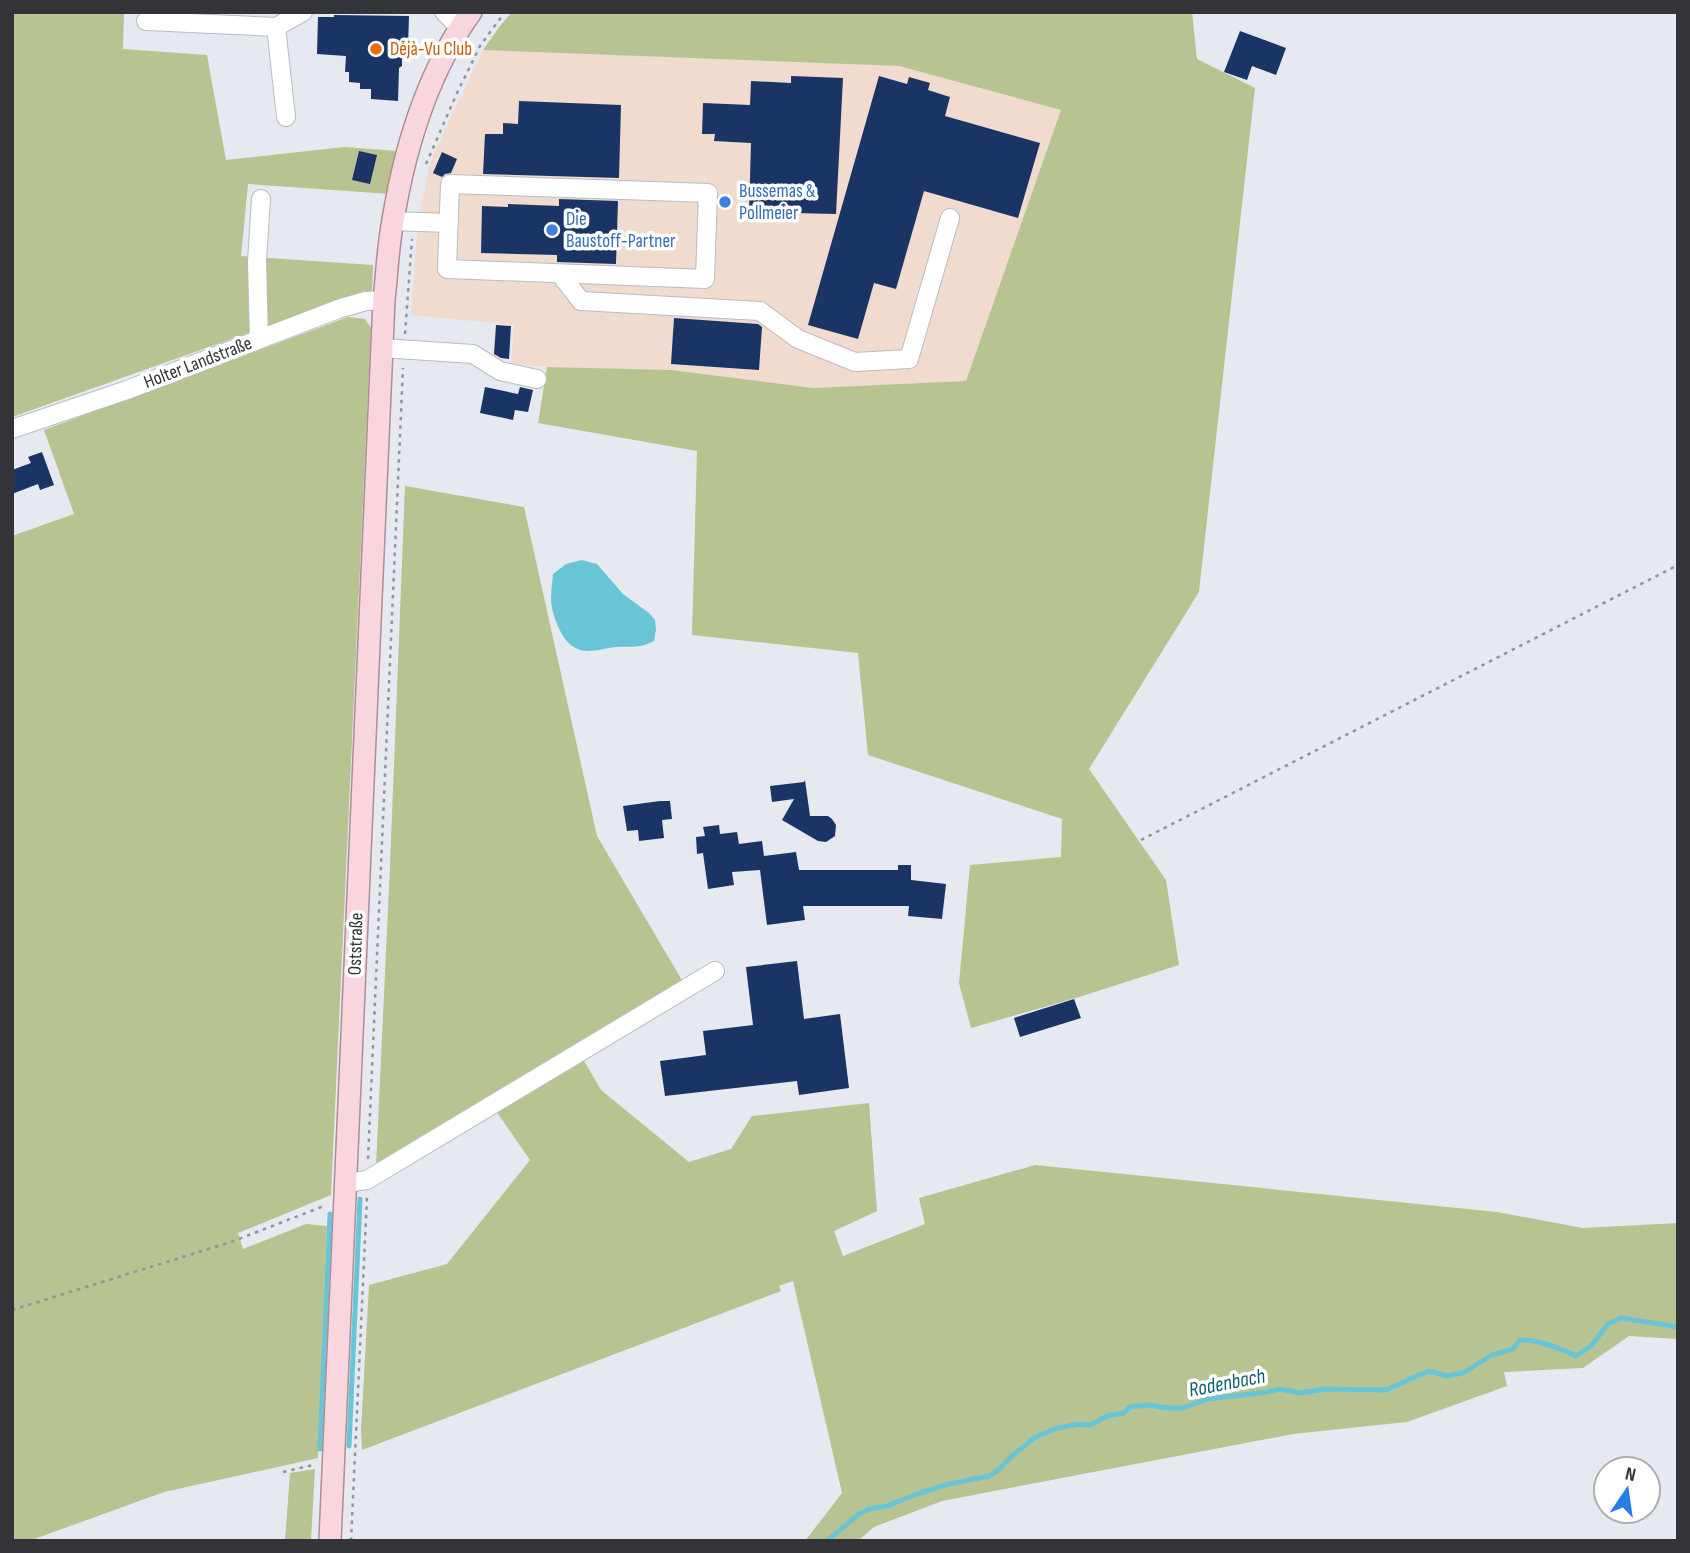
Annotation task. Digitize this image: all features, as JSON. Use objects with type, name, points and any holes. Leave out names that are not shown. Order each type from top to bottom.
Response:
[{"type":"main road","name":"Oststraße","points":[[330,1541],[353,1189],[384,300],[392,221],[407,148],[435,76],[465,20]]},
{"type":"street","points":[[146,21],[276,27],[303,12]]},
{"type":"street","points":[[444,12],[465,20]]},
{"type":"street","points":[[276,27],[286,117]]},
{"type":"street","points":[[450,184],[708,193],[705,279],[560,274],[447,269],[450,184]]},
{"type":"street","points":[[259,339],[257,262],[261,199]]},
{"type":"street","points":[[560,274],[581,301],[760,312],[798,339],[855,362],[909,359],[950,218]]},
{"type":"street","points":[[392,221],[449,223]]},
{"type":"street","name":"Holter Landstraße","points":[[12,429],[127,390],[341,308],[366,301],[384,300]]},
{"type":"street","points":[[382,348],[473,354],[500,371],[537,379]]},
{"type":"street","points":[[353,1189],[715,971]]},
{"type":"path","points":[[424,169],[480,46],[505,12]]},
{"type":"path","points":[[351,1541],[353,1189],[414,222]]},
{"type":"path","points":[[1141,840],[1678,565]]},
{"type":"path","points":[[12,1310],[231,1242],[329,1204],[353,1189]]},
{"type":"path","points":[[283,1472],[334,1460]]},
{"type":"shaded area","name":"Bussemas & Pollmeier","points":[[483,50],[899,66],[1061,110],[966,381],[813,388],[671,370],[511,364],[514,325],[411,315],[418,221],[431,159]]},
{"type":"green space","points":[[12,12],[124,12],[123,49],[207,55],[226,160],[344,147],[398,151],[390,194],[248,184],[241,256],[373,265],[372,291],[12,417]]},
{"type":"green space","points":[[512,12],[1192,12],[1197,59],[1255,88],[1199,592],[1089,769],[1166,880],[1179,965],[971,1028],[959,983],[970,865],[1061,857],[1062,819],[868,755],[858,653],[692,635],[697,451],[538,423],[547,367],[671,370],[813,388],[966,381],[1061,110],[899,66],[483,50]]},
{"type":"green space","points":[[348,317],[365,319],[371,328],[331,1195],[238,1233],[243,1249],[306,1224],[327,1226],[318,1458],[164,1492],[29,1541],[12,1541],[12,536],[74,514],[44,430]]},
{"type":"green space","points":[[405,486],[524,507],[597,836],[683,982],[376,1166],[390,866]]},
{"type":"green space","points":[[583,1059],[601,1090],[689,1162],[731,1149],[752,1116],[869,1103],[877,1211],[834,1231],[843,1256],[925,1224],[919,1198],[1035,1165],[1497,1212],[1583,1228],[1678,1223],[1678,1339],[1629,1336],[1583,1368],[1504,1372],[1507,1386],[1407,1422],[1293,1434],[942,1501],[874,1527],[858,1541],[805,1541],[842,1493],[793,1281],[779,1286],[781,1291],[362,1450],[369,1285],[447,1264],[530,1160],[496,1111]]},
{"type":"green space","points":[[315,1469],[311,1541],[285,1541],[290,1473]]},
{"type":"water","points":[[582,560],[597,564],[623,594],[649,613],[655,620],[654,641],[640,646],[587,651],[568,642],[552,608],[553,574],[566,564]]},
{"type":"building","points":[[409,16],[408,48],[402,48],[402,66],[399,68],[398,101],[371,99],[371,89],[360,89],[360,83],[349,82],[349,72],[345,72],[346,56],[317,54],[318,17]]},
{"type":"building","points":[[1240,31],[1286,48],[1276,75],[1252,66],[1247,80],[1224,72]]},
{"type":"building","points":[[791,76],[843,78],[836,214],[749,212],[751,143],[714,141],[715,134],[702,134],[703,103],[750,105],[751,81],[791,83]]},
{"type":"building","points":[[879,76],[907,84],[909,77],[930,83],[928,90],[950,97],[945,116],[1040,143],[1018,218],[924,191],[896,289],[874,283],[858,339],[808,325]]},
{"type":"building","points":[[519,101],[621,105],[619,178],[483,174],[485,134],[503,134],[503,123],[518,124]]},
{"type":"building","points":[[359,151],[377,155],[370,184],[352,180]]},
{"type":"building","points":[[442,152],[457,159],[451,173],[442,177],[433,173]]},
{"type":"building","points":[[559,199],[618,201],[616,264],[557,262],[557,255],[481,253],[482,206],[559,206]]},
{"type":"building","points":[[674,318],[758,324],[762,327],[759,370],[671,364]]},
{"type":"building","points":[[496,325],[511,326],[509,359],[494,354]]},
{"type":"building","points":[[485,387],[518,394],[520,387],[533,390],[528,412],[515,410],[513,420],[480,413]]},
{"type":"building","points":[[42,452],[54,485],[40,490],[38,484],[12,494],[12,470],[31,463],[28,457]]},
{"type":"building","points":[[805,780],[810,816],[828,816],[836,825],[835,836],[826,842],[818,841],[782,820],[794,799],[772,802],[770,786]]},
{"type":"building","points":[[670,801],[672,819],[662,820],[664,838],[639,841],[638,830],[627,831],[623,806]]},
{"type":"building","points":[[719,825],[720,834],[737,832],[739,844],[762,841],[764,856],[796,852],[799,870],[898,870],[898,865],[911,865],[911,880],[946,884],[942,919],[908,916],[909,906],[803,906],[805,920],[767,925],[760,870],[732,872],[734,885],[708,889],[703,853],[697,854],[696,837],[705,836],[703,827]]},
{"type":"building","points":[[797,961],[804,1019],[840,1014],[849,1088],[799,1095],[797,1081],[665,1096],[660,1061],[706,1055],[703,1031],[753,1025],[746,967]]},
{"type":"building","points":[[1074,999],[1081,1018],[1020,1037],[1014,1018]]},
{"type":"waterway","points":[[349,1446],[360,1199]]},
{"type":"waterway","points":[[320,1449],[330,1214]]},
{"type":"waterway","name":"Rodenbach","points":[[827,1541],[869,1509],[887,1506],[949,1484],[989,1476],[1034,1438],[1054,1429],[1078,1424],[1090,1425],[1107,1416],[1124,1413],[1130,1407],[1149,1405],[1183,1408],[1207,1399],[1280,1389],[1301,1393],[1325,1389],[1386,1390],[1429,1371],[1447,1376],[1463,1373],[1492,1355],[1513,1349],[1520,1340],[1542,1343],[1576,1356],[1591,1346],[1608,1324],[1621,1318],[1678,1327]]},
{"type":"place","name":"Déjà-Vu Club","points":[[376,49]]},
{"type":"place","name":"Bussemas & Pollmeier","points":[[725,202]]},
{"type":"place","name":"Die Baustoff-Partner","points":[[552,230]]}]
